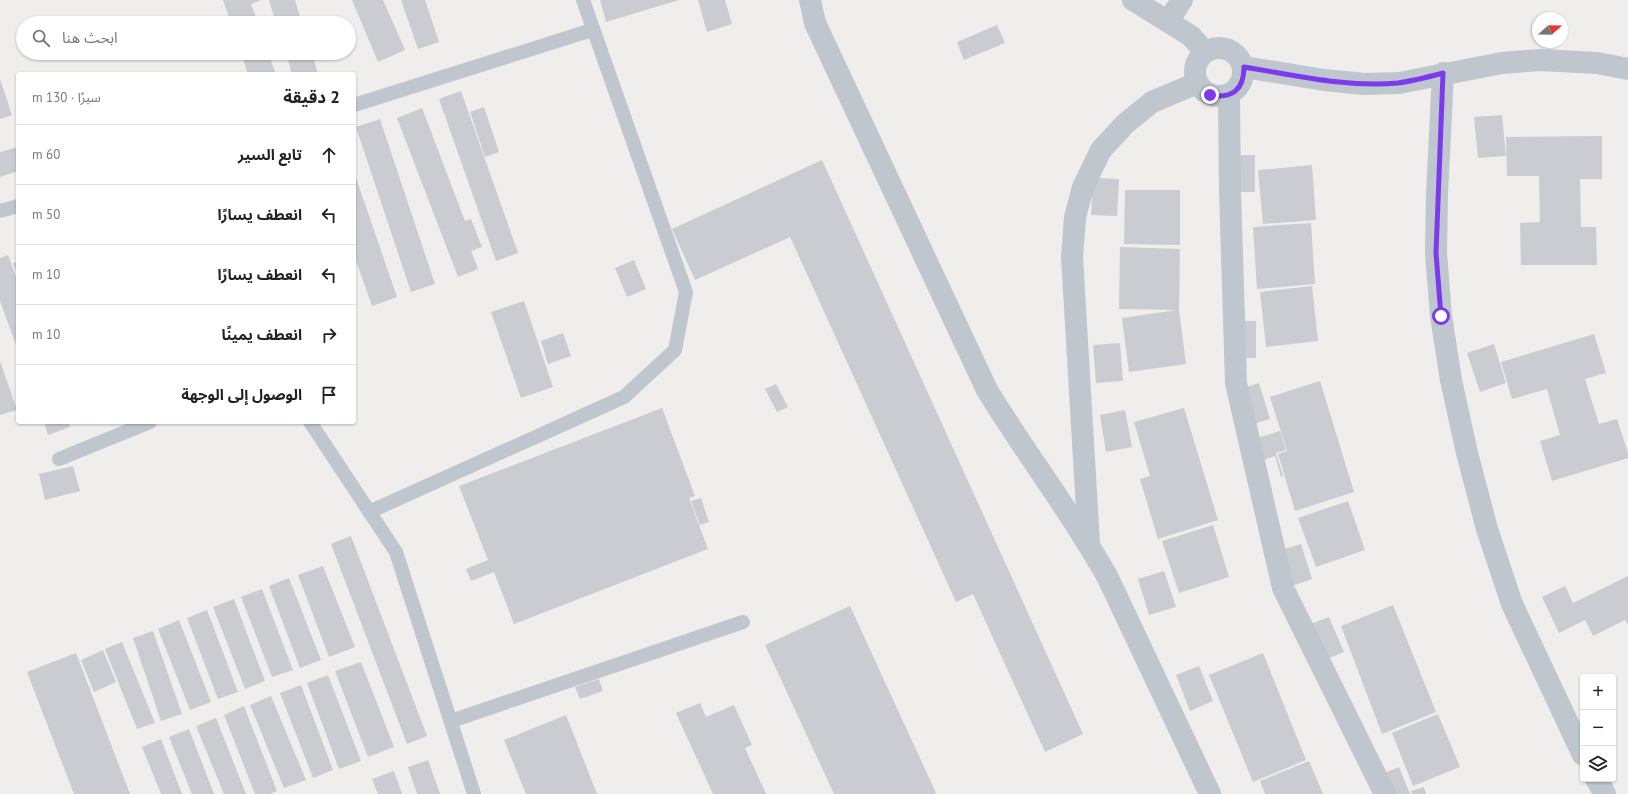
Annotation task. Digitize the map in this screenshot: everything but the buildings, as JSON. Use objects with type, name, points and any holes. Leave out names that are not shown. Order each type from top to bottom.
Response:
[{"type":"street","points":[[810,0],[815,23],[987,390],[1006,421],[1089,544],[1108,578],[1210,794]]},
{"type":"street","points":[[1133,0],[1191,36],[1205,52]]},
{"type":"street","points":[[1168,21],[1182,0]]},
{"type":"street","points":[[1218,47],[1226,48],[1234,52],[1244,67],[1244,75],[1241,84],[1229,95],[1221,97],[1210,95],[1202,90],[1197,83],[1195,75],[1195,65],[1199,58],[1205,52],[1218,47]]},
{"type":"street","points":[[1244,67],[1324,80],[1364,84],[1399,83],[1443,73],[1502,63],[1541,60],[1597,64],[1628,69]]},
{"type":"street","points":[[1443,73],[1437,187],[1436,253],[1441,316],[1451,380],[1467,453],[1487,529],[1512,604],[1580,749]]},
{"type":"street","points":[[1089,544],[1072,257],[1074,217],[1083,187],[1101,150],[1125,124],[1152,102],[1197,83]]},
{"type":"street","points":[[1229,95],[1230,191],[1236,384],[1283,588],[1385,794]]},
{"type":"street","points":[[1598,782],[1605,794]]},
{"type":"lane","points":[[369,512],[624,397],[675,350],[686,292],[592,30],[583,0]]},
{"type":"lane","points":[[356,104],[592,30]]},
{"type":"lane","points":[[0,212],[16,207]]},
{"type":"lane","points":[[59,459],[145,424]]},
{"type":"lane","points":[[311,424],[396,552],[474,794]]},
{"type":"lane","points":[[451,722],[743,622]]},
{"type":"route","points":[[1210,95],[1221,97],[1229,95],[1236,90],[1241,84],[1244,75],[1244,67],[1324,80],[1364,84],[1399,83],[1443,73],[1437,195],[1436,253],[1441,316]]}]
